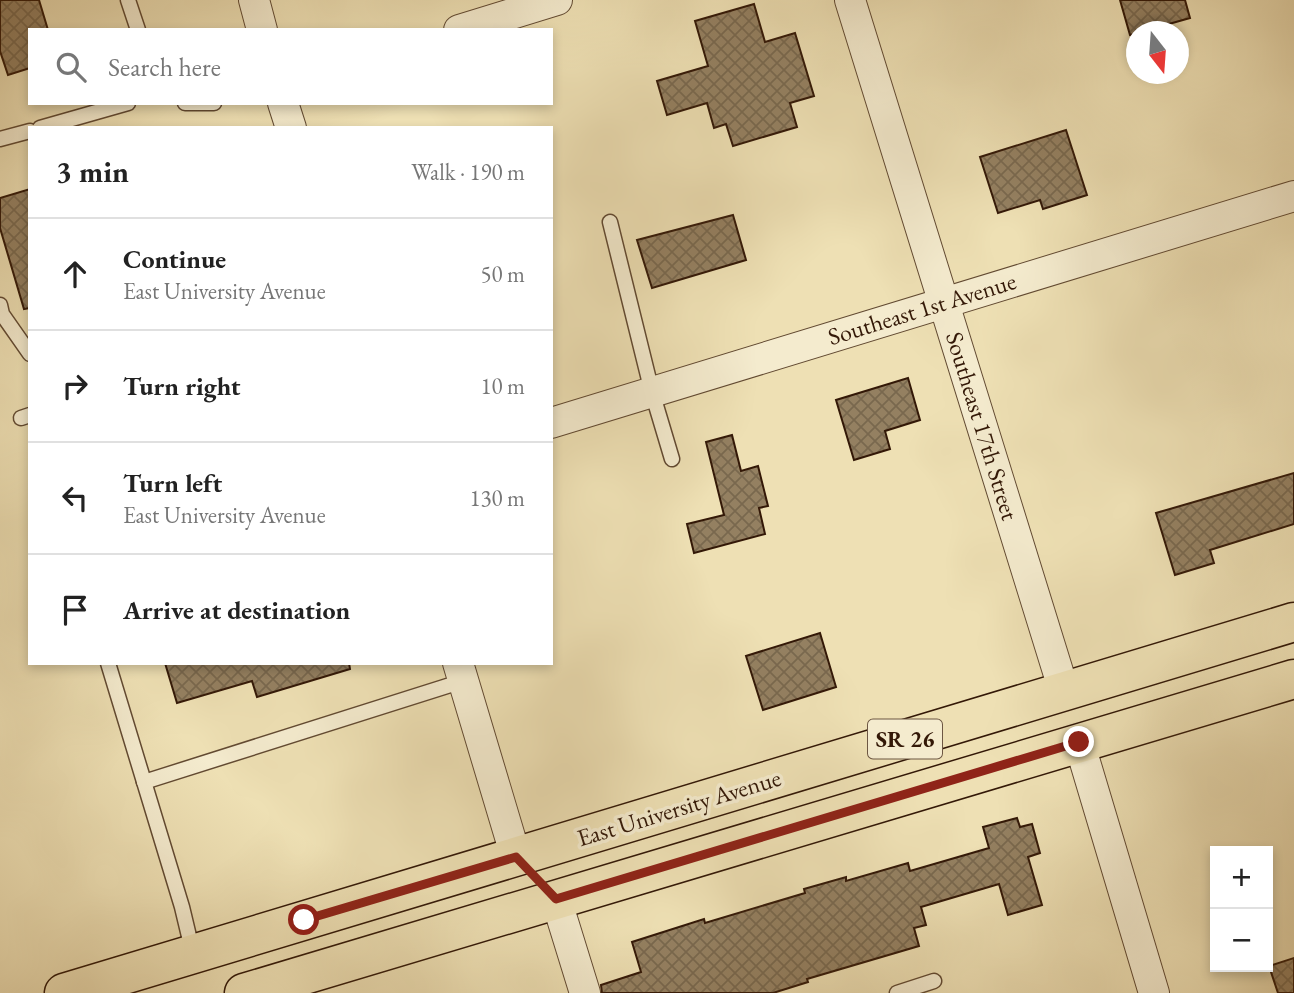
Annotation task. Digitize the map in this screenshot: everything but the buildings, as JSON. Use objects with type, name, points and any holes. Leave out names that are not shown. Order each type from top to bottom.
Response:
[{"type":"main road","name":"East University Avenue","points":[[64,993],[1294,622]]},
{"type":"main road","name":"SR 26","points":[[244,993],[1294,679]]},
{"type":"main road","points":[[1064,691],[1079,742]]},
{"type":"main road","points":[[516,857],[556,899]]},
{"type":"street","points":[[254,0],[261,28]]},
{"type":"street","points":[[466,28],[557,0]]},
{"type":"street","name":"Southeast 17th Street","points":[[850,0],[1064,691]]},
{"type":"street","points":[[284,105],[289,126]]},
{"type":"street","name":"Southeast 1st Avenue","points":[[553,422],[1294,196]]},
{"type":"street","points":[[461,672],[516,857]]},
{"type":"street","points":[[1079,742],[1154,993]]},
{"type":"street","points":[[556,899],[585,993]]},
{"type":"lane","points":[[128,0],[137,28]]},
{"type":"lane","points":[[47,126],[121,105]]},
{"type":"lane","points":[[0,139],[28,132]]},
{"type":"lane","points":[[610,222],[652,392],[672,459]]},
{"type":"lane","points":[[0,305],[2,314],[28,351]]},
{"type":"lane","points":[[109,665],[182,907],[193,954]]},
{"type":"lane","points":[[144,782],[461,672]]},
{"type":"lane","points":[[897,993],[934,981]]},
{"type":"route","points":[[304,920],[516,857],[556,899],[1079,742]]}]
